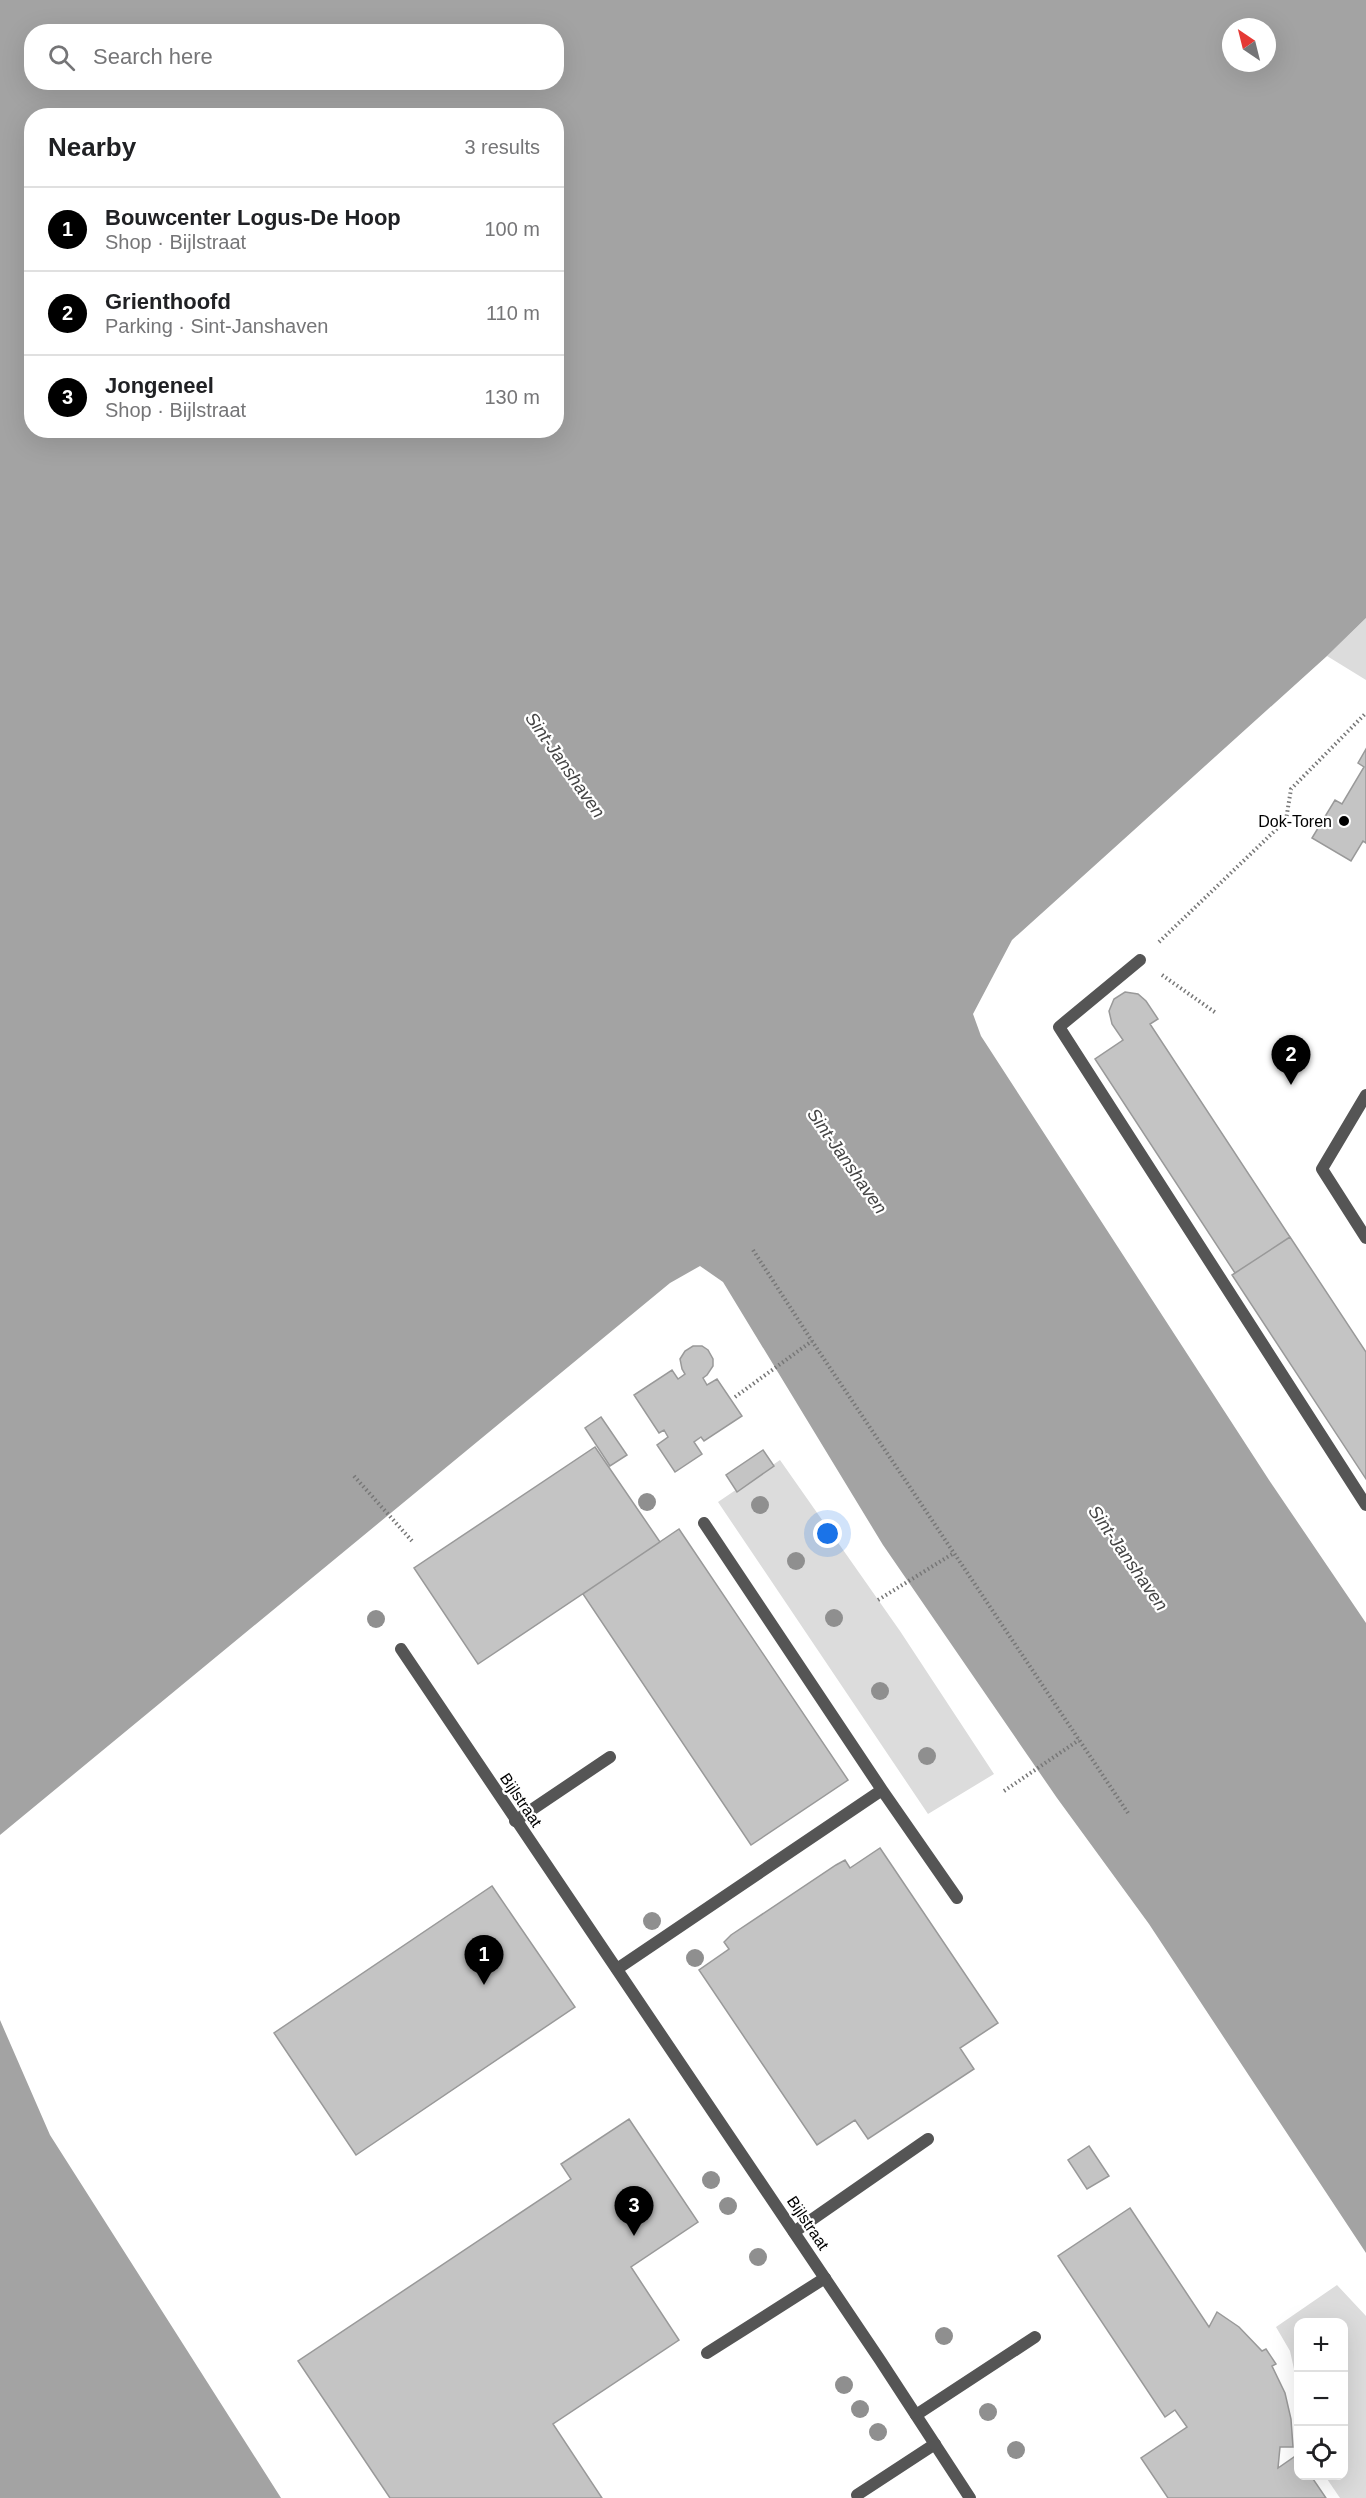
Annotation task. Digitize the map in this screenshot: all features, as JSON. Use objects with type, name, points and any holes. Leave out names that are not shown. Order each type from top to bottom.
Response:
[{"type":"street","points":[[1140,960],[1059,1027],[1366,1505]]},
{"type":"street","points":[[1366,1095],[1322,1169],[1366,1238]]},
{"type":"street","points":[[704,1523],[957,1898]]},
{"type":"street","name":"Bijlstraat","points":[[400,1649],[825,2278],[970,2498]]},
{"type":"street","points":[[515,1821],[610,1756]]},
{"type":"street","points":[[617,1969],[882,1790]]},
{"type":"street","points":[[794,2232],[928,2139]]},
{"type":"street","points":[[707,2353],[825,2278]]},
{"type":"street","points":[[916,2415],[1035,2337]]},
{"type":"street","points":[[857,2495],[935,2444]]},
{"type":"path","points":[[1216,1013],[1140,960],[1286,820],[1291,789],[1366,713]]},
{"type":"path","points":[[753,1250],[1128,1813]]},
{"type":"path","points":[[735,1397],[812,1341]]},
{"type":"path","points":[[354,1476],[412,1541]]},
{"type":"path","points":[[879,1600],[954,1553]]},
{"type":"path","points":[[1004,1791],[1079,1740]]},
{"type":"shaded area","points":[[1366,618],[1366,680],[1327,656]]},
{"type":"shaded area","points":[[780,1460],[900,1631],[994,1774],[928,1814],[718,1502]]},
{"type":"shaded area","points":[[1337,2285],[1366,2316],[1366,2498],[1340,2498],[1328,2480],[1348,2480],[1348,2318],[1294,2318],[1294,2369],[1290,2351],[1276,2327]]},
{"type":"water","name":"Sint-Janshaven","points":[[0,0],[1366,0],[1366,618],[1327,656],[1012,940],[973,1014],[981,1036],[1269,1480],[1366,1623],[1366,2253],[1149,1924],[1057,1798],[883,1545],[723,1282],[700,1266],[670,1283],[0,1835]]},
{"type":"water","points":[[0,2020],[50,2135],[281,2498],[0,2498]]},
{"type":"building","name":"Dok-Toren","points":[[1366,749],[1366,843],[1363,841],[1351,861],[1312,838],[1335,800],[1342,804],[1364,767],[1358,763]]},
{"type":"building","points":[[1125,992],[1138,994],[1146,1001],[1158,1019],[1150,1024],[1290,1237],[1235,1273],[1095,1059],[1123,1040],[1112,1024],[1109,1011],[1114,999]]},
{"type":"building","points":[[1290,1237],[1366,1352],[1366,1479],[1232,1275]]},
{"type":"building","points":[[693,1346],[702,1346],[708,1350],[713,1359],[713,1366],[703,1378],[707,1385],[717,1379],[742,1416],[704,1441],[701,1437],[694,1442],[702,1454],[675,1472],[657,1445],[668,1437],[664,1430],[659,1433],[634,1395],[672,1370],[678,1379],[685,1374],[680,1359],[685,1351]]},
{"type":"building","points":[[601,1417],[627,1455],[610,1466],[585,1428]]},
{"type":"building","points":[[595,1447],[660,1542],[478,1664],[414,1568]]},
{"type":"building","points":[[763,1450],[774,1466],[737,1492],[726,1475]]},
{"type":"building","points":[[679,1529],[848,1780],[751,1845],[583,1594]]},
{"type":"building","points":[[880,1848],[998,2023],[960,2048],[974,2069],[868,2139],[855,2120],[817,2145],[699,1970],[729,1949],[724,1942],[731,1935],[836,1865],[845,1860],[850,1868]]},
{"type":"building","points":[[492,1886],[575,2007],[356,2155],[274,2033]]},
{"type":"building","points":[[629,2119],[698,2222],[631,2267],[679,2340],[553,2424],[602,2498],[390,2498],[298,2361],[571,2179],[561,2164]]},
{"type":"building","points":[[1089,2146],[1109,2176],[1087,2189],[1068,2160]]},
{"type":"building","points":[[1130,2208],[1209,2327],[1217,2312],[1239,2327],[1262,2351],[1266,2349],[1276,2364],[1272,2366],[1285,2393],[1291,2419],[1293,2447],[1280,2447],[1278,2468],[1294,2457],[1294,2480],[1314,2480],[1326,2498],[1168,2498],[1141,2458],[1187,2427],[1175,2410],[1165,2417],[1058,2256]]},
{"type":"place","name":"Dok-Toren","points":[[1344,821]]},
{"type":"place","name":"Grienthoofd","points":[[1291,1085]]},
{"type":"place","name":"Bouwcenter Logus-De Hoop","points":[[484,1985]]},
{"type":"place","name":"Jongeneel","points":[[634,2236]]}]
